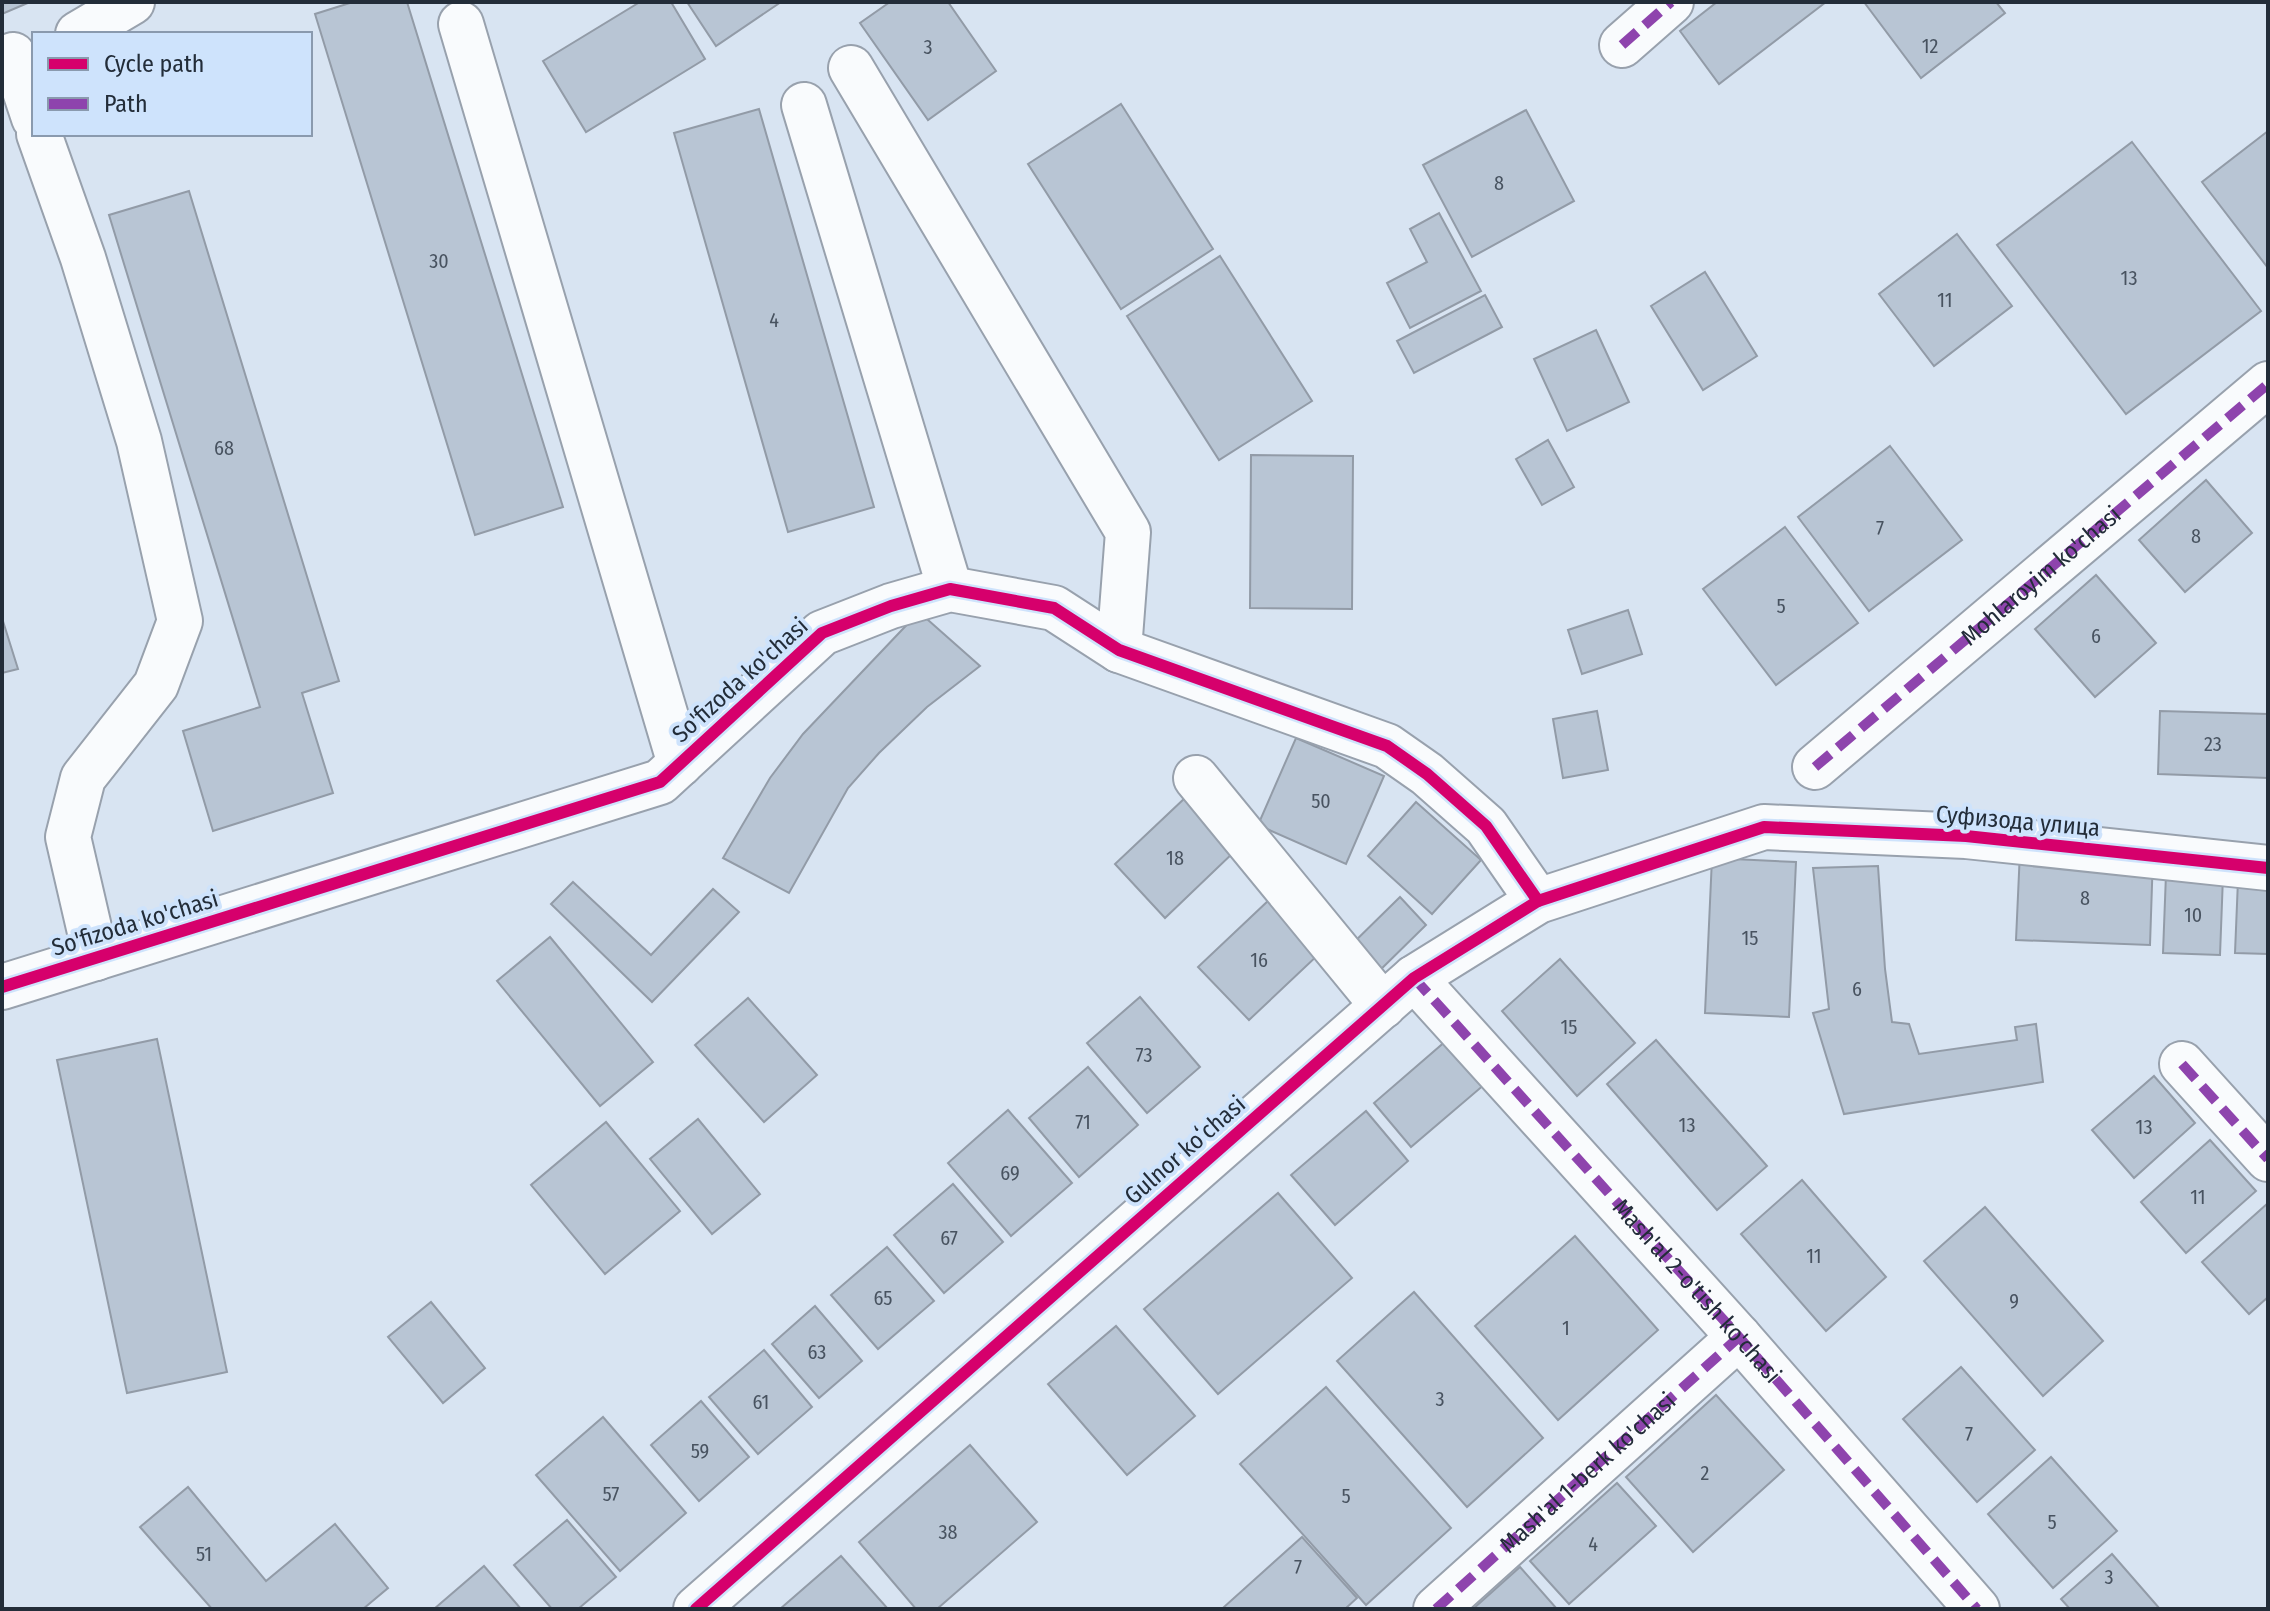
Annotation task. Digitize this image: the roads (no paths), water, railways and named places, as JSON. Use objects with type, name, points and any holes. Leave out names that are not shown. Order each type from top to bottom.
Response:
[{"type":"street","points":[[81,32],[132,2]]},
{"type":"street","points":[[1622,45],[1671,2]]},
{"type":"street","points":[[461,24],[680,764]]},
{"type":"street","points":[[16,54],[32,111]]},
{"type":"street","points":[[851,68],[1128,532],[1119,650]]},
{"type":"street","points":[[804,105],[950,589]]},
{"type":"street","points":[[40,136],[83,258],[139,441],[180,621],[156,685],[83,778],[68,837],[96,958]]},
{"type":"street","name":"Mohlaroyim ko'chasi","points":[[1815,767],[2268,384]]},
{"type":"street","name":"So'fizoda ko'chasi","points":[[2,987],[660,782],[822,633],[891,606],[950,589],[1054,608],[1119,650],[1387,746],[1427,774],[1486,826],[1538,901]]},
{"type":"street","name":"Mash'al 2-o'tish ko'chasi","points":[[1196,778],[1398,992],[1739,1337],[1977,1609]]},
{"type":"street","name":"Gulnor koʻchasi","points":[[696,1609],[1398,992],[1538,901],[1764,827]]},
{"type":"street","name":"Суфизода улица","points":[[1764,827],[1966,836],[2268,868]]},
{"type":"street","points":[[2182,1064],[2268,1159]]},
{"type":"street","name":"Mash'al 1-berk ko'chasi","points":[[1436,1609],[1739,1337]]}]
